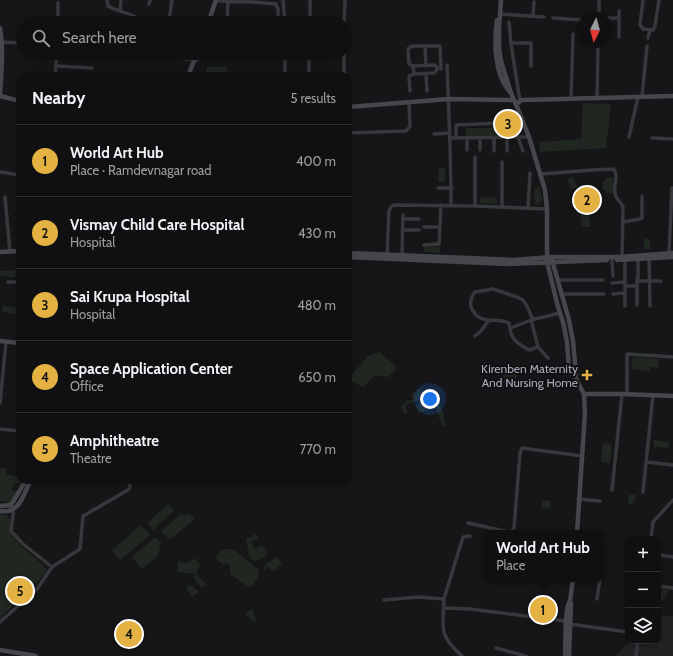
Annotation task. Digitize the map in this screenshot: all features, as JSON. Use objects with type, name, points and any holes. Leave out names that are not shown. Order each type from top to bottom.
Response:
[{"type":"street","points":[[107,0],[108,6],[135,16]]},
{"type":"street","points":[[120,11],[121,0]]},
{"type":"street","points":[[170,16],[172,0]]},
{"type":"street","points":[[212,16],[218,0],[228,2],[276,4],[278,16]]},
{"type":"street","points":[[284,16],[283,0],[290,0]]},
{"type":"street","points":[[310,0],[310,16]]},
{"type":"street","points":[[344,16],[345,0]]},
{"type":"street","points":[[501,0],[500,14],[497,17],[496,54],[502,78],[516,102],[541,174],[545,190],[547,209],[549,258],[560,313],[564,322],[569,369],[584,394],[585,413],[577,530]]},
{"type":"street","points":[[599,0],[599,12]]},
{"type":"street","points":[[643,0],[640,24],[643,29],[650,30],[653,30],[655,26],[659,0]]},
{"type":"street","points":[[227,16],[228,2]]},
{"type":"street","points":[[533,16],[534,2]]},
{"type":"street","points":[[58,3],[58,16]]},
{"type":"street","points":[[619,11],[619,37]]},
{"type":"street","points":[[500,14],[544,17]]},
{"type":"street","points":[[553,18],[577,20]]},
{"type":"street","points":[[613,18],[619,18]]},
{"type":"street","points":[[510,22],[516,102]]},
{"type":"street","points":[[0,28],[3,62],[0,96],[16,100]]},
{"type":"street","points":[[648,38],[650,30]]},
{"type":"street","points":[[571,98],[573,34]]},
{"type":"street","points":[[1,42],[16,43]]},
{"type":"street","points":[[511,43],[531,43],[531,66]]},
{"type":"street","points":[[412,46],[440,46],[439,69],[436,66],[413,66],[409,64],[408,49],[412,46]]},
{"type":"street","points":[[425,46],[426,66]]},
{"type":"street","points":[[629,137],[640,97],[647,46]]},
{"type":"street","points":[[597,99],[598,48]]},
{"type":"street","points":[[55,72],[56,60]]},
{"type":"street","points":[[190,72],[195,60]]},
{"type":"street","points":[[192,72],[195,60]]},
{"type":"street","points":[[285,60],[285,72]]},
{"type":"street","points":[[309,60],[309,72]]},
{"type":"street","points":[[344,60],[344,72]]},
{"type":"street","points":[[56,66],[92,68]]},
{"type":"street","points":[[413,66],[414,74]]},
{"type":"street","points":[[410,91],[409,76],[414,74],[434,73],[439,69],[447,67],[451,136],[451,205]]},
{"type":"street","points":[[426,74],[426,91]]},
{"type":"street","points":[[352,107],[449,99],[516,102],[571,98],[597,99],[673,96]]},
{"type":"street","points":[[352,133],[405,131],[410,126],[409,102]]},
{"type":"street","points":[[456,138],[456,125],[500,123],[505,137],[507,151]]},
{"type":"street","points":[[434,134],[456,138],[529,137]]},
{"type":"street","points":[[518,137],[524,151]]},
{"type":"street","points":[[467,138],[467,150]]},
{"type":"street","points":[[480,138],[480,150]]},
{"type":"street","points":[[494,138],[494,151]]},
{"type":"street","points":[[652,138],[673,139]]},
{"type":"street","points":[[475,157],[475,206]]},
{"type":"street","points":[[502,162],[502,207]]},
{"type":"street","points":[[541,174],[599,170],[614,170],[616,173],[615,193],[622,203],[625,306]]},
{"type":"street","points":[[0,172],[16,174]]},
{"type":"street","points":[[528,208],[530,173]]},
{"type":"street","points":[[438,188],[452,188]]},
{"type":"street","points":[[352,253],[508,264],[549,258],[612,260],[624,258],[637,260],[671,253],[672,188]]},
{"type":"street","points":[[623,222],[642,218],[642,196]]},
{"type":"street","points":[[5,197],[10,252]]},
{"type":"street","points":[[387,256],[389,210],[393,205],[451,205],[547,209]]},
{"type":"street","points":[[424,245],[439,244],[441,205]]},
{"type":"street","points":[[402,255],[403,217],[419,219]]},
{"type":"street","points":[[424,227],[440,228]]},
{"type":"street","points":[[403,230],[419,230]]},
{"type":"street","points":[[0,252],[16,251]]},
{"type":"street","points":[[352,258],[402,255],[514,260],[549,258],[673,257]]},
{"type":"street","points":[[649,257],[650,306]]},
{"type":"street","points":[[549,258],[558,280],[573,341],[575,377]]},
{"type":"street","points":[[612,260],[613,276]]},
{"type":"street","points":[[637,260],[638,281],[661,281]]},
{"type":"street","points":[[637,260],[637,305]]},
{"type":"street","points":[[558,280],[603,280]]},
{"type":"street","points":[[8,282],[16,282]]},
{"type":"street","points":[[612,282],[637,286]]},
{"type":"street","points":[[538,347],[529,350],[524,347],[512,335],[511,328],[505,321],[479,318],[472,310],[471,300],[475,292],[493,290],[523,300],[532,320],[538,347],[548,358]]},
{"type":"street","points":[[613,294],[625,293]]},
{"type":"street","points":[[562,294],[604,294]]},
{"type":"street","points":[[511,328],[532,320],[560,313]]},
{"type":"street","points":[[475,336],[481,332],[489,320]]},
{"type":"street","points":[[0,341],[16,343]]},
{"type":"street","points":[[0,402],[6,342]]},
{"type":"street","points":[[612,490],[624,394],[627,354],[673,357]]},
{"type":"street","points":[[584,394],[673,396]]},
{"type":"street","points":[[643,492],[653,395]]},
{"type":"street","points":[[0,429],[16,431]]},
{"type":"street","points":[[513,530],[520,450],[522,448],[582,456]]},
{"type":"street","points":[[646,462],[673,465]]},
{"type":"street","points":[[11,505],[24,484]]},
{"type":"street","points":[[29,484],[14,510],[12,531],[23,544],[52,567]]},
{"type":"street","points":[[0,622],[37,589],[52,567],[80,549],[83,516],[128,490],[130,487],[129,484]]},
{"type":"street","points":[[578,499],[600,501]]},
{"type":"street","points":[[651,536],[653,522],[673,500]]},
{"type":"street","points":[[0,506],[11,505]]},
{"type":"street","points":[[11,505],[14,510]]},
{"type":"street","points":[[0,511],[8,512],[14,510]]},
{"type":"street","points":[[468,523],[500,530]]},
{"type":"street","points":[[462,656],[453,648],[443,631],[444,599],[463,537],[470,536]]},
{"type":"street","points":[[661,555],[673,557]]},
{"type":"street","points":[[569,656],[568,604],[570,601],[573,582]]},
{"type":"street","points":[[597,599],[600,582]]},
{"type":"street","points":[[661,586],[673,588]]},
{"type":"street","points":[[384,600],[418,597],[444,599]]},
{"type":"street","points":[[444,608],[470,609],[568,622],[625,632]]},
{"type":"street","points":[[565,656],[568,622]]},
{"type":"street","points":[[636,656],[638,644]]},
{"type":"street","points":[[496,648],[526,656]]},
{"type":"street","points":[[0,650],[36,656]]},
{"type":"shaded area","points":[[207,67],[227,67],[227,72],[206,72]]},
{"type":"shaded area","points":[[583,103],[611,104],[606,148],[540,152],[539,142],[581,139]]},
{"type":"shaded area","points":[[466,128],[499,128],[499,136],[466,136]]},
{"type":"shaded area","points":[[439,168],[445,168],[445,182],[438,182]]},
{"type":"shaded area","points":[[573,177],[577,187],[571,189],[568,179]]},
{"type":"shaded area","points":[[613,177],[613,193],[606,193],[606,190],[603,190],[603,182],[606,178]]},
{"type":"shaded area","points":[[539,186],[543,200],[535,205],[534,190]]},
{"type":"shaded area","points":[[481,197],[497,198],[497,204],[480,203]]},
{"type":"shaded area","points":[[581,212],[589,212],[590,227],[581,227]]},
{"type":"shaded area","points":[[644,239],[649,239],[651,249],[644,249]]},
{"type":"shaded area","points":[[424,247],[440,247],[440,253],[424,252]]},
{"type":"shaded area","points":[[15,270],[16,277],[6,277],[6,275],[0,276],[0,271]]},
{"type":"shaded area","points":[[3,306],[16,307],[15,314],[2,312]]},
{"type":"shaded area","points":[[380,352],[397,368],[388,377],[375,375],[363,387],[352,382],[352,374],[368,356]]},
{"type":"shaded area","points":[[633,357],[659,359],[658,368],[650,367],[649,371],[631,369]]},
{"type":"shaded area","points":[[508,365],[520,368],[513,386],[501,382]]},
{"type":"shaded area","points":[[418,389],[430,395],[430,397],[407,404],[406,408],[408,412],[404,414],[401,406],[406,401],[413,400],[411,394]]},
{"type":"shaded area","points":[[430,401],[441,407],[446,425],[442,426],[436,408],[418,413],[416,405]]},
{"type":"shaded area","points":[[654,440],[670,442],[669,448],[654,447]]},
{"type":"shaded area","points":[[603,443],[612,444],[610,463],[601,462]]},
{"type":"shaded area","points":[[0,468],[7,469],[6,474],[16,476],[16,483],[14,483],[12,490],[16,491],[10,503],[0,501]]},
{"type":"shaded area","points":[[629,495],[636,495],[635,502],[631,505],[628,504]]},
{"type":"shaded area","points":[[542,500],[551,501],[550,509],[541,508]]},
{"type":"shaded area","points":[[168,504],[174,510],[153,530],[147,523]]},
{"type":"shaded area","points":[[182,513],[185,516],[189,513],[195,519],[169,540],[161,531]]},
{"type":"shaded area","points":[[0,514],[8,516],[11,520],[9,532],[21,546],[43,565],[47,571],[32,588],[0,618]]},
{"type":"shaded area","points":[[141,525],[150,535],[120,560],[112,550]]},
{"type":"shaded area","points":[[256,534],[258,538],[251,542],[255,549],[262,545],[268,555],[256,561],[252,560],[249,555],[246,539]]},
{"type":"shaded area","points":[[155,537],[161,543],[158,556],[142,569],[132,557]]},
{"type":"shaded area","points":[[222,549],[233,549],[258,569],[259,576],[250,588],[230,574],[230,566],[226,563],[224,565],[215,558]]},
{"type":"shaded area","points":[[277,557],[282,563],[274,572],[268,567],[265,569],[264,568],[266,564]]},
{"type":"shaded area","points":[[196,559],[200,564],[196,574],[177,572],[178,562],[187,563]]},
{"type":"shaded area","points":[[196,574],[206,584],[202,588],[193,577]]},
{"type":"shaded area","points":[[190,585],[199,592],[192,597],[186,588]]},
{"type":"shaded area","points":[[664,588],[669,591],[661,602],[661,592]]},
{"type":"shaded area","points":[[252,609],[257,623],[245,614]]},
{"type":"shaded area","points":[[661,615],[673,616],[673,656],[615,656],[627,644],[661,644]]},
{"type":"place","name":"Sai Krupa Hospital","points":[[508,124]]},
{"type":"place","name":"Vismay Child Care Hospital","points":[[587,200]]},
{"type":"place","name":"Kirenben Maternity And Nursing Home","points":[[587,375]]},
{"type":"place","name":"Amphitheatre","points":[[20,591]]},
{"type":"place","name":"World Art Hub","points":[[543,610]]},
{"type":"place","name":"Space Application Center","points":[[129,634]]}]
